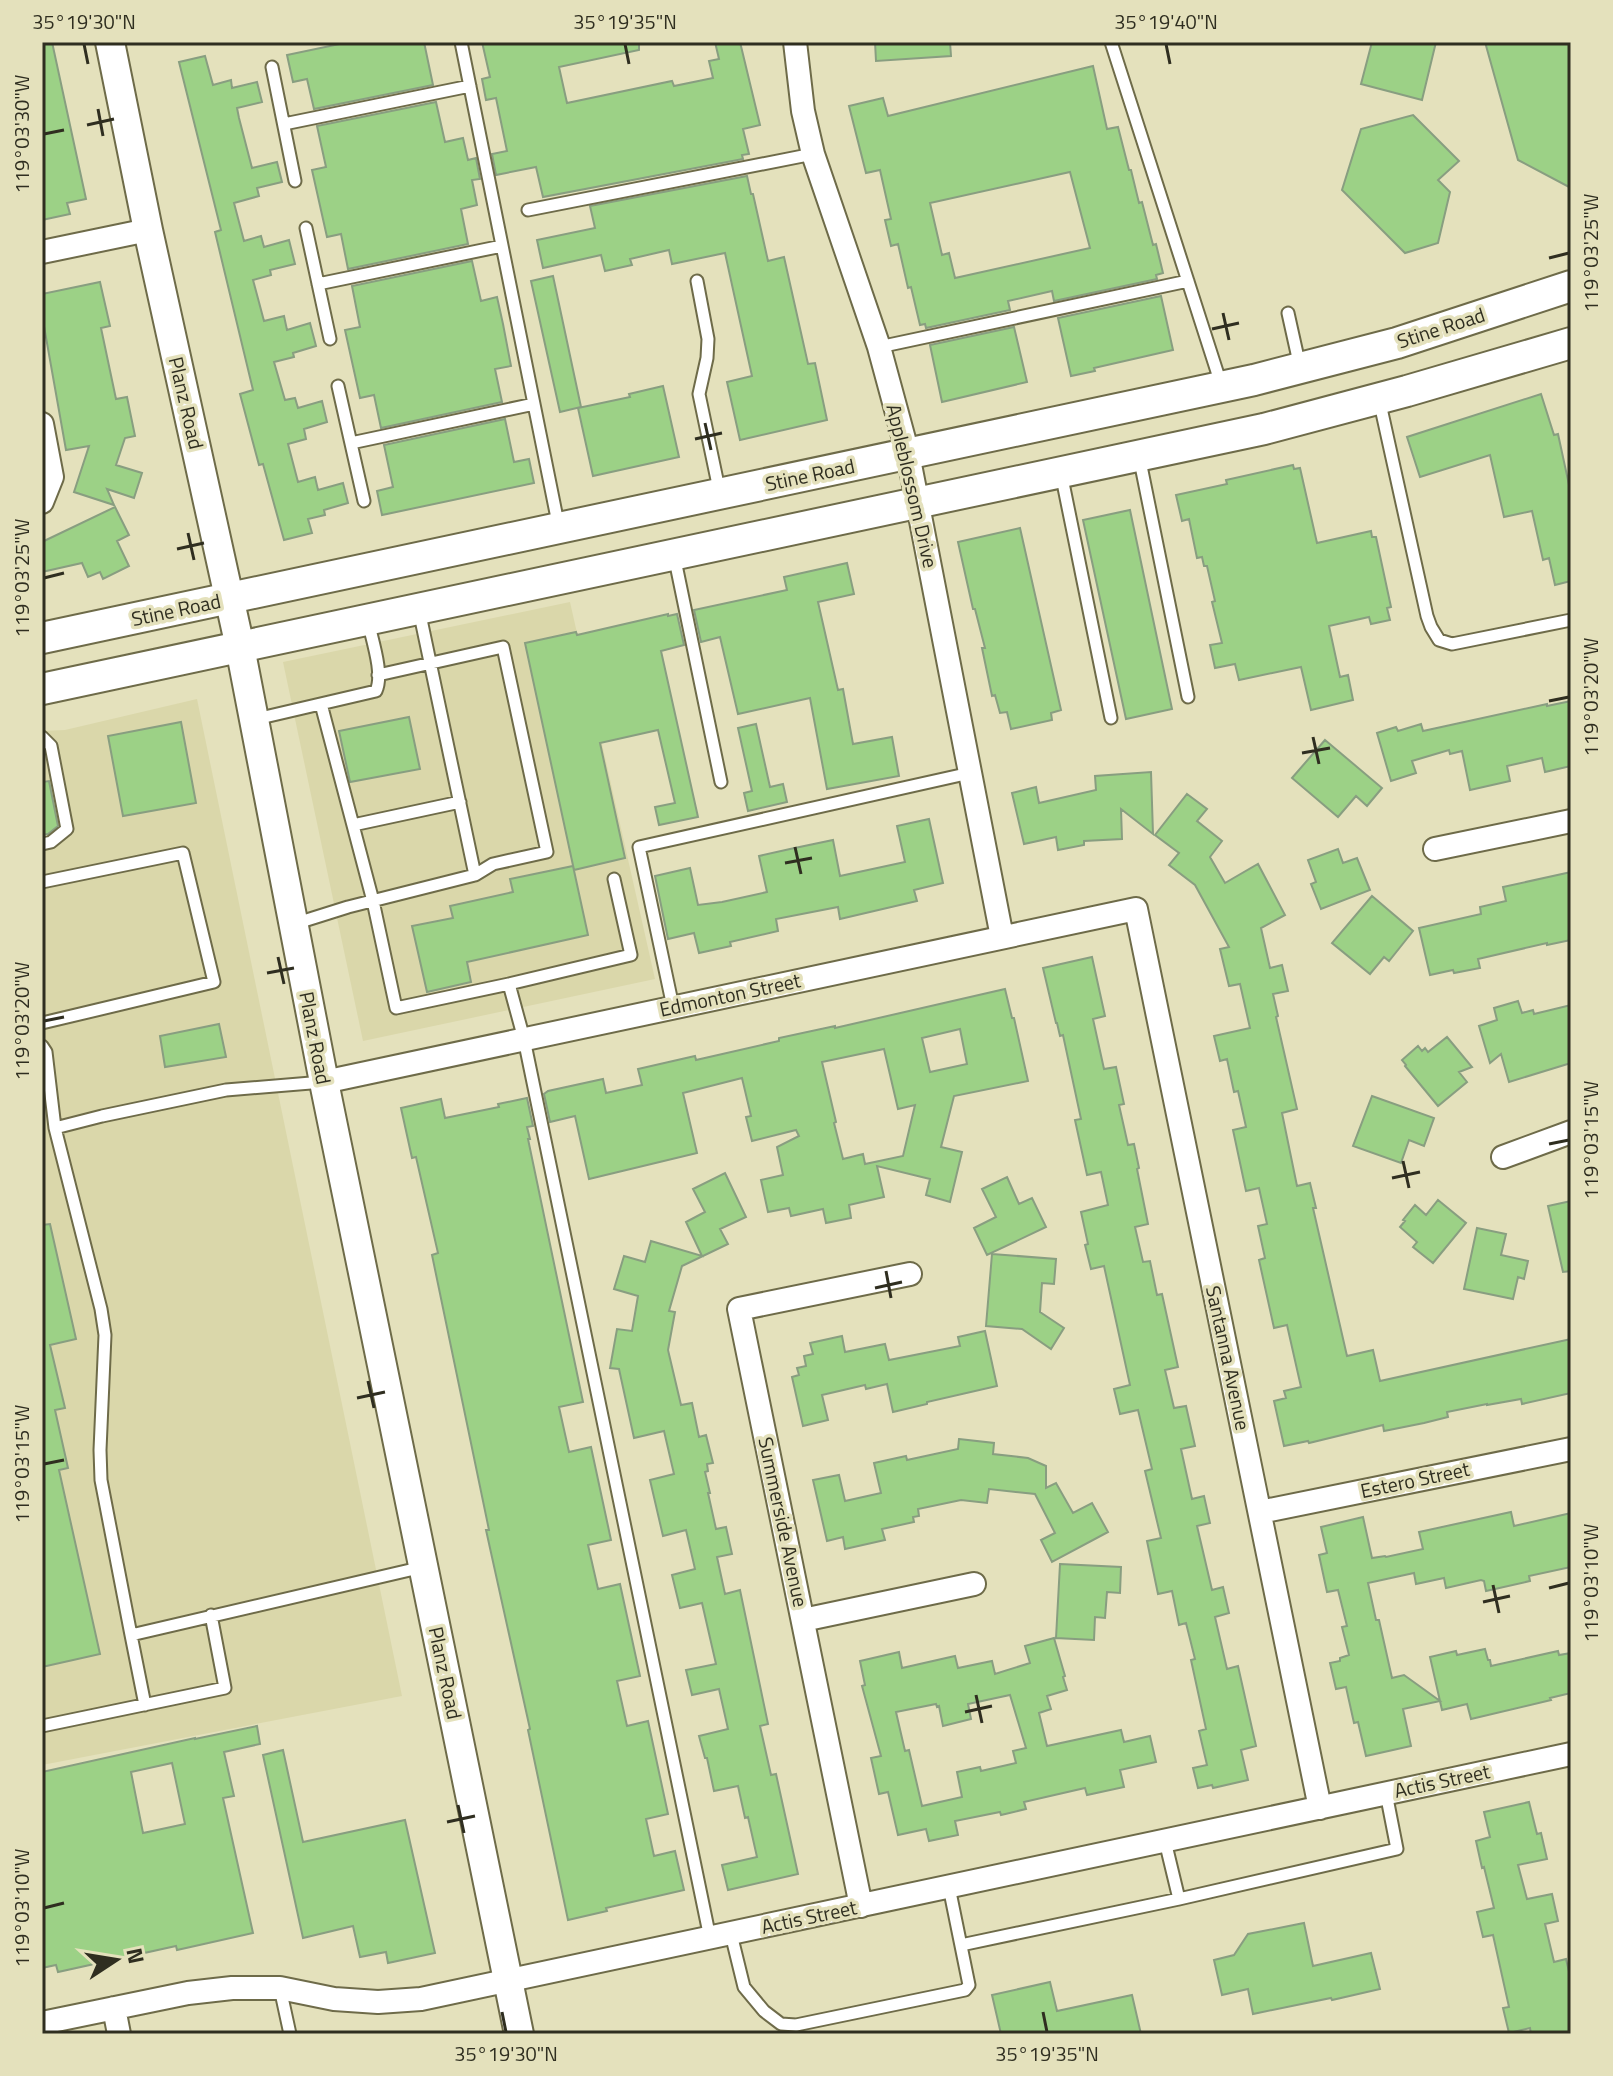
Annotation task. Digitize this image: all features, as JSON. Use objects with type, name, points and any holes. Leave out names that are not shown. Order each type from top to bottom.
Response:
[{"type":"main road","name":"Stine Road","points":[[42,638],[1222,387],[1397,343],[1571,286]]},
{"type":"main road","points":[[42,689],[1264,429],[1571,343]]},
{"type":"street","name":"Planz Road","points":[[110,42],[240,647],[324,1082],[519,2034]]},
{"type":"street","name":"Appleblossom Drive","points":[[795,42],[803,111],[813,154],[879,347],[908,454],[1002,937]]},
{"type":"street","points":[[42,252],[148,230]]},
{"type":"street","points":[[42,424],[52,477],[42,502]]},
{"type":"street","points":[[1435,849],[1571,821]]},
{"type":"street","name":"Edmonton Street","points":[[324,1082],[1136,909]]},
{"type":"street","name":"Santanna Avenue","points":[[1136,909],[1320,1808]]},
{"type":"street","points":[[1503,1157],[1571,1132]]},
{"type":"street","name":"Summerside Avenue","points":[[861,1906],[739,1309],[910,1274]]},
{"type":"street","name":"Estero Street","points":[[1260,1512],[1571,1449]]},
{"type":"street","points":[[803,1620],[974,1584]]},
{"type":"street","name":"Actis Street","points":[[42,2023],[188,1993],[232,1988],[280,1988],[334,1999],[378,2002],[421,1999],[1571,1754]]},
{"type":"street","points":[[114,2008],[119,2034]]},
{"type":"lane","points":[[461,42],[559,529]]},
{"type":"lane","points":[[1111,42],[1222,387]]},
{"type":"lane","points":[[272,67],[295,181]]},
{"type":"lane","points":[[284,124],[470,86]]},
{"type":"lane","points":[[528,210],[813,154]]},
{"type":"lane","points":[[306,228],[330,339]]},
{"type":"lane","points":[[318,284],[502,246]]},
{"type":"lane","points":[[697,281],[708,339],[699,394],[720,495]]},
{"type":"lane","points":[[879,347],[1188,281]]},
{"type":"lane","points":[[1288,313],[1300,368]]},
{"type":"lane","points":[[338,386],[364,501]]},
{"type":"lane","points":[[1378,399],[1427,616],[1439,640],[1452,644],[1571,620]]},
{"type":"lane","points":[[351,443],[534,404]]},
{"type":"lane","points":[[1138,456],[1188,697]]},
{"type":"lane","points":[[1061,472],[1111,718]]},
{"type":"lane","points":[[673,555],[721,782]]},
{"type":"lane","points":[[419,609],[475,875]]},
{"type":"lane","points":[[254,719],[376,691],[379,683],[368,620]]},
{"type":"lane","points":[[294,924],[475,875],[493,864],[547,852],[503,647],[378,675]]},
{"type":"lane","points":[[321,704],[373,901],[396,1008],[631,955],[614,879]]},
{"type":"lane","points":[[42,737],[51,746],[67,829],[51,842],[42,844]]},
{"type":"lane","points":[[673,1007],[639,847],[970,773]]},
{"type":"lane","points":[[353,825],[460,802]]},
{"type":"lane","points":[[42,882],[183,853],[214,982],[42,1023]]},
{"type":"lane","points":[[509,984],[524,1039],[720,1936],[744,1987],[764,2011],[781,2024],[796,2025],[965,1990],[969,1985],[949,1887]]},
{"type":"lane","points":[[42,1046],[46,1052],[55,1128],[101,1309],[105,1335],[101,1480],[145,1705]]},
{"type":"lane","points":[[55,1128],[226,1090],[324,1082]]},
{"type":"lane","points":[[131,1635],[423,1567]]},
{"type":"lane","points":[[42,1726],[225,1688],[211,1615]]},
{"type":"lane","points":[[961,1945],[1397,1849],[1386,1793]]},
{"type":"lane","points":[[1165,1841],[1179,1899]]},
{"type":"lane","points":[[280,1988],[290,2034]]},
{"type":"shaded area","points":[[570,602],[655,979],[363,1041],[283,662]]},
{"type":"shaded area","points":[[197,699],[402,1696],[42,1765],[42,731],[65,730]]},
{"type":"building","points":[[42,42],[52,42],[86,199],[67,203],[70,214],[42,220]]},
{"type":"building","points":[[349,42],[424,42],[433,85],[314,109],[307,79],[293,82],[287,55]]},
{"type":"building","points":[[482,42],[639,42],[639,50],[559,67],[567,103],[672,81],[674,86],[713,78],[709,61],[719,59],[715,42],[740,42],[760,125],[743,129],[749,154],[742,155],[743,159],[543,197],[536,167],[496,175],[492,154],[507,151],[496,98],[486,100],[482,79],[490,77]]},
{"type":"building","points":[[875,42],[950,42],[951,56],[876,61]]},
{"type":"building","points":[[1372,42],[1436,42],[1422,100],[1361,84]]},
{"type":"building","points":[[1485,42],[1571,42],[1571,188],[1518,160]]},
{"type":"building","points":[[205,56],[213,85],[231,80],[232,88],[257,82],[262,102],[237,108],[239,118],[252,168],[277,162],[282,182],[257,188],[259,196],[234,203],[244,241],[261,236],[264,247],[289,240],[295,264],[270,270],[271,275],[253,280],[264,321],[284,316],[287,330],[310,323],[316,346],[293,353],[294,357],[274,362],[285,400],[295,398],[298,408],[322,401],[327,422],[304,429],[306,439],[288,444],[298,482],[315,477],[318,490],[343,483],[348,503],[324,510],[325,515],[308,519],[312,533],[284,540],[240,394],[253,390],[215,232],[221,230],[179,62]]},
{"type":"building","points":[[1093,66],[1107,129],[1118,127],[1163,273],[1156,275],[1157,279],[1054,301],[1052,291],[1008,301],[1010,310],[926,328],[925,324],[920,325],[898,244],[891,246],[885,220],[891,219],[880,170],[866,173],[849,106],[883,98],[888,116]],"holes":[[[1070,172],[1090,248],[955,278],[949,253],[942,255],[930,203]]]},
{"type":"building","points":[[436,102],[445,142],[463,138],[468,160],[476,158],[480,179],[472,180],[477,205],[461,209],[468,244],[348,269],[341,234],[327,237],[312,170],[326,167],[317,126]]},
{"type":"building","points":[[1413,115],[1459,161],[1438,180],[1450,192],[1438,243],[1405,253],[1342,190],[1361,129]]},
{"type":"building","points":[[747,176],[768,261],[784,257],[808,364],[815,363],[827,420],[740,440],[727,382],[752,376],[725,253],[672,264],[669,250],[630,259],[632,265],[605,271],[601,255],[543,268],[537,240],[595,228],[590,206]]},
{"type":"building","points":[[472,261],[481,301],[497,297],[503,324],[511,366],[495,369],[502,402],[381,428],[374,395],[360,398],[345,330],[360,327],[352,286]]},
{"type":"building","points":[[553,276],[581,407],[560,412],[531,281]]},
{"type":"building","points":[[100,282],[110,326],[101,328],[116,399],[127,397],[135,436],[125,438],[116,465],[142,473],[134,498],[107,489],[114,505],[74,492],[89,446],[66,450],[42,315],[42,294]]},
{"type":"building","points":[[1161,296],[1173,350],[1071,376],[1058,318]]},
{"type":"building","points":[[1014,327],[1027,382],[942,402],[930,345]]},
{"type":"building","points":[[663,386],[679,457],[593,476],[578,408]]},
{"type":"building","points":[[1541,394],[1554,435],[1558,434],[1571,494],[1571,581],[1555,585],[1549,558],[1543,560],[1532,511],[1504,517],[1490,455],[1420,477],[1407,437]]},
{"type":"building","points":[[505,419],[514,462],[529,459],[534,483],[382,515],[377,491],[393,487],[384,445]]},
{"type":"building","points":[[1293,465],[1294,469],[1300,468],[1317,543],[1371,531],[1372,537],[1376,537],[1391,607],[1387,608],[1390,620],[1371,624],[1369,617],[1329,626],[1340,677],[1348,675],[1353,700],[1311,710],[1301,667],[1239,680],[1235,664],[1215,668],[1210,645],[1222,643],[1212,602],[1215,601],[1207,566],[1204,566],[1202,557],[1197,558],[1189,519],[1182,521],[1176,495]]},
{"type":"building","points":[[115,507],[129,535],[117,541],[129,566],[103,579],[100,572],[88,577],[82,563],[42,572],[42,542]]},
{"type":"building","points":[[1130,510],[1172,709],[1126,719],[1083,520]]},
{"type":"building","points":[[1020,528],[1061,710],[1051,713],[1052,720],[1011,729],[1007,712],[1000,713],[995,695],[992,696],[982,648],[985,648],[958,542]]},
{"type":"building","points":[[847,563],[854,594],[818,602],[838,690],[843,689],[853,744],[892,737],[899,776],[827,789],[810,698],[738,714],[720,637],[701,642],[694,610],[787,590],[784,577]]},
{"type":"building","points":[[677,614],[684,645],[661,651],[698,817],[659,825],[655,807],[675,803],[658,730],[600,743],[625,858],[574,870],[525,643],[576,632],[577,635]]},
{"type":"building","points":[[1571,701],[1571,766],[1545,772],[1542,758],[1507,766],[1510,781],[1470,790],[1462,751],[1450,754],[1449,750],[1412,761],[1416,773],[1391,781],[1377,733],[1421,724],[1423,731]]},
{"type":"building","points":[[409,717],[420,769],[350,782],[339,731]]},
{"type":"building","points":[[181,722],[196,803],[123,816],[108,736]]},
{"type":"building","points":[[756,724],[770,787],[783,784],[787,802],[748,811],[744,793],[752,791],[738,728]]},
{"type":"building","points":[[1325,740],[1382,788],[1367,806],[1356,796],[1338,817],[1292,778]]},
{"type":"building","points":[[1151,772],[1153,834],[1121,809],[1122,839],[1084,841],[1084,845],[1058,850],[1056,837],[1024,844],[1012,793],[1036,787],[1039,803],[1096,790],[1095,776]]},
{"type":"building","points":[[49,781],[58,826],[42,835],[42,782]]},
{"type":"building","points":[[1187,794],[1207,809],[1197,821],[1222,841],[1210,857],[1225,883],[1258,864],[1285,915],[1261,928],[1270,968],[1282,965],[1288,991],[1273,994],[1297,1109],[1282,1113],[1297,1186],[1310,1183],[1347,1356],[1373,1350],[1380,1381],[1571,1339],[1571,1393],[1522,1404],[1521,1399],[1487,1404],[1447,1412],[1448,1417],[1424,1423],[1384,1431],[1383,1425],[1284,1446],[1274,1401],[1286,1398],[1284,1391],[1301,1387],[1287,1325],[1274,1328],[1259,1260],[1265,1258],[1258,1226],[1267,1224],[1259,1188],[1246,1191],[1233,1130],[1246,1127],[1227,1059],[1220,1061],[1214,1036],[1250,1028],[1240,984],[1229,986],[1220,949],[1229,947],[1195,885],[1169,865],[1179,853],[1155,835]]},
{"type":"building","points":[[929,819],[943,883],[914,890],[917,901],[840,919],[838,907],[776,919],[778,931],[699,953],[694,933],[668,939],[655,876],[690,868],[698,905],[722,902],[767,892],[759,856],[790,849],[833,840],[840,876],[905,862],[897,826]]},
{"type":"building","points":[[1338,849],[1343,863],[1357,858],[1370,890],[1321,909],[1311,884],[1316,882],[1308,860]]},
{"type":"building","points":[[573,866],[588,935],[467,962],[471,982],[427,992],[412,926],[453,918],[450,906],[513,892],[510,879]]},
{"type":"building","points":[[1571,872],[1571,940],[1478,959],[1480,968],[1430,975],[1419,928],[1481,914],[1480,907],[1506,901],[1503,887]]},
{"type":"building","points":[[1372,896],[1413,931],[1389,961],[1384,957],[1370,974],[1332,943]]},
{"type":"building","points":[[1092,957],[1105,1016],[1093,1019],[1104,1069],[1116,1067],[1124,1104],[1119,1105],[1128,1145],[1134,1144],[1148,1224],[1135,1227],[1143,1262],[1150,1261],[1157,1295],[1162,1294],[1178,1367],[1165,1370],[1174,1408],[1186,1406],[1195,1446],[1181,1449],[1192,1499],[1204,1496],[1210,1523],[1197,1526],[1212,1590],[1223,1587],[1229,1613],[1215,1617],[1227,1669],[1238,1666],[1256,1746],[1241,1750],[1248,1780],[1213,1788],[1212,1785],[1198,1788],[1193,1768],[1207,1765],[1199,1731],[1206,1729],[1186,1623],[1179,1625],[1172,1591],[1158,1594],[1147,1541],[1161,1538],[1145,1471],[1152,1469],[1138,1410],[1120,1414],[1114,1389],[1130,1385],[1104,1266],[1091,1269],[1081,1212],[1108,1205],[1101,1172],[1087,1175],[1075,1120],[1081,1119],[1063,1035],[1060,1036],[1056,1023],[1043,968]]},
{"type":"building","points":[[1005,989],[1028,1081],[954,1096],[941,1147],[962,1152],[950,1202],[926,1195],[930,1179],[877,1166],[884,1197],[849,1205],[851,1218],[826,1223],[823,1209],[791,1216],[789,1208],[768,1212],[761,1180],[783,1175],[777,1147],[799,1136],[796,1130],[752,1141],[746,1117],[751,1116],[742,1078],[683,1093],[697,1153],[589,1179],[575,1116],[550,1122],[544,1094],[548,1091],[603,1079],[606,1093],[642,1085],[638,1069],[695,1056],[696,1060],[779,1041],[779,1038]],"holes":[[[960,1029],[967,1064],[930,1072],[922,1038]],[[884,1049],[898,1109],[915,1105],[903,1156],[865,1164],[863,1154],[843,1159],[822,1062]]]},
{"type":"building","points":[[1518,1001],[1522,1013],[1533,1010],[1534,1014],[1571,1005],[1571,1063],[1509,1082],[1501,1054],[1490,1063],[1479,1026],[1497,1020],[1494,1008]]},
{"type":"building","points":[[219,1024],[226,1057],[165,1067],[160,1036]]},
{"type":"building","points":[[1447,1037],[1472,1067],[1459,1072],[1467,1082],[1438,1106],[1402,1060],[1418,1046],[1428,1052]]},
{"type":"building","points":[[1372,1096],[1434,1118],[1424,1146],[1409,1140],[1401,1163],[1353,1146]]},
{"type":"building","points":[[527,1098],[533,1126],[527,1127],[528,1139],[583,1402],[559,1407],[569,1452],[591,1447],[611,1540],[588,1545],[598,1589],[620,1584],[640,1676],[617,1681],[627,1726],[648,1721],[668,1814],[646,1819],[654,1856],[675,1851],[684,1890],[568,1920],[432,1255],[438,1253],[416,1157],[412,1158],[401,1108],[441,1099],[445,1118]]},
{"type":"building","points":[[725,1173],[746,1217],[720,1229],[728,1244],[682,1266],[669,1311],[675,1312],[668,1350],[681,1405],[692,1403],[699,1437],[706,1435],[713,1463],[707,1464],[708,1471],[705,1472],[708,1493],[716,1529],[726,1527],[732,1554],[717,1557],[725,1594],[740,1590],[768,1724],[760,1726],[771,1775],[776,1774],[798,1874],[728,1890],[722,1865],[757,1857],[738,1786],[714,1791],[699,1736],[728,1729],[719,1689],[692,1695],[686,1670],[716,1664],[702,1603],[680,1608],[672,1575],[695,1569],[686,1530],[663,1536],[650,1480],[674,1474],[664,1431],[634,1438],[619,1369],[610,1368],[617,1329],[632,1331],[638,1296],[614,1289],[624,1256],[645,1262],[651,1241],[702,1256],[686,1222],[705,1212],[693,1189]]},
{"type":"building","points":[[1007,1177],[1019,1204],[1032,1198],[1046,1227],[987,1255],[974,1228],[996,1217],[982,1189]]},
{"type":"building","points":[[1438,1200],[1466,1223],[1433,1263],[1413,1247],[1417,1242],[1400,1227],[1415,1205],[1426,1215]]},
{"type":"building","points":[[1571,1201],[1571,1271],[1563,1272],[1548,1206]]},
{"type":"building","points":[[50,1224],[76,1339],[50,1345],[65,1408],[55,1410],[68,1468],[59,1470],[100,1654],[42,1667],[42,1225]]},
{"type":"building","points":[[1477,1228],[1506,1234],[1501,1255],[1528,1261],[1524,1279],[1518,1277],[1513,1299],[1464,1289]]},
{"type":"building","points":[[992,1254],[1056,1259],[1054,1284],[1042,1283],[1040,1312],[1064,1328],[1051,1349],[1022,1329],[986,1326]]},
{"type":"building","points":[[985,1331],[997,1386],[893,1412],[887,1384],[866,1389],[865,1385],[822,1395],[828,1420],[803,1426],[792,1377],[799,1375],[797,1368],[806,1366],[804,1356],[813,1354],[810,1343],[842,1336],[845,1352],[885,1344],[889,1360],[960,1346],[958,1337]]},
{"type":"building","points":[[959,1439],[994,1443],[993,1454],[1028,1458],[1046,1466],[1046,1488],[1056,1483],[1073,1513],[1092,1503],[1108,1532],[1052,1562],[1041,1540],[1055,1533],[1035,1494],[989,1489],[987,1503],[961,1500],[918,1509],[919,1516],[913,1517],[914,1522],[882,1529],[885,1540],[845,1549],[843,1537],[827,1541],[813,1480],[839,1475],[845,1501],[881,1493],[874,1463],[906,1456],[907,1460],[958,1449]]},
{"type":"building","points":[[1511,1512],[1514,1526],[1571,1513],[1571,1567],[1529,1576],[1530,1581],[1486,1591],[1481,1580],[1446,1588],[1444,1578],[1416,1584],[1414,1573],[1368,1583],[1392,1678],[1404,1675],[1440,1701],[1403,1709],[1411,1746],[1366,1756],[1346,1687],[1336,1689],[1330,1663],[1349,1655],[1342,1627],[1347,1626],[1338,1590],[1327,1592],[1319,1555],[1327,1553],[1321,1527],[1363,1517],[1372,1558],[1386,1557],[1423,1549],[1419,1532]]},
{"type":"building","points":[[1060,1564],[1121,1567],[1120,1593],[1107,1592],[1105,1618],[1095,1617],[1094,1640],[1056,1638]]},
{"type":"building","points":[[1054,1638],[1065,1676],[1067,1690],[1047,1696],[1051,1709],[1039,1713],[1047,1746],[1121,1730],[1124,1742],[1150,1736],[1156,1762],[1120,1770],[1124,1787],[1087,1795],[1085,1788],[1024,1802],[1026,1809],[955,1821],[958,1835],[929,1841],[926,1829],[898,1835],[888,1792],[879,1794],[871,1758],[881,1756],[862,1686],[865,1685],[860,1661],[899,1652],[902,1668],[955,1656],[958,1668],[992,1661],[995,1674],[1030,1663],[1025,1646]],"holes":[[[1010,1695],[1026,1748],[1013,1751],[1016,1763],[981,1771],[980,1767],[957,1772],[962,1797],[922,1806],[896,1712],[936,1704],[943,1726],[971,1719],[968,1704]]]},
{"type":"building","points":[[1485,1649],[1491,1666],[1558,1651],[1559,1655],[1571,1653],[1571,1693],[1471,1719],[1467,1704],[1442,1710],[1430,1657]]},
{"type":"building","points":[[257,1726],[260,1744],[224,1752],[234,1796],[223,1798],[253,1933],[58,1972],[56,1965],[42,1968],[42,1772]],"holes":[[[172,1763],[185,1824],[143,1833],[131,1772]]]},
{"type":"building","points":[[283,1750],[303,1842],[405,1820],[435,1953],[388,1963],[386,1952],[360,1957],[353,1926],[303,1938],[263,1755]]},
{"type":"building","points":[[1529,1802],[1547,1859],[1518,1865],[1527,1899],[1552,1894],[1558,1921],[1545,1924],[1554,1962],[1566,1959],[1571,1980],[1571,2034],[1531,2034],[1530,2028],[1509,2033],[1503,2008],[1509,2007],[1493,1935],[1483,1937],[1477,1912],[1494,1908],[1476,1841],[1490,1837],[1484,1812]]},
{"type":"building","points":[[1304,1923],[1313,1966],[1371,1953],[1380,1989],[1253,2014],[1248,1989],[1222,1995],[1214,1960],[1234,1955],[1248,1934]]},
{"type":"building","points":[[1050,1982],[1057,2011],[1132,1995],[1141,2034],[1001,2034],[992,1995]]}]
